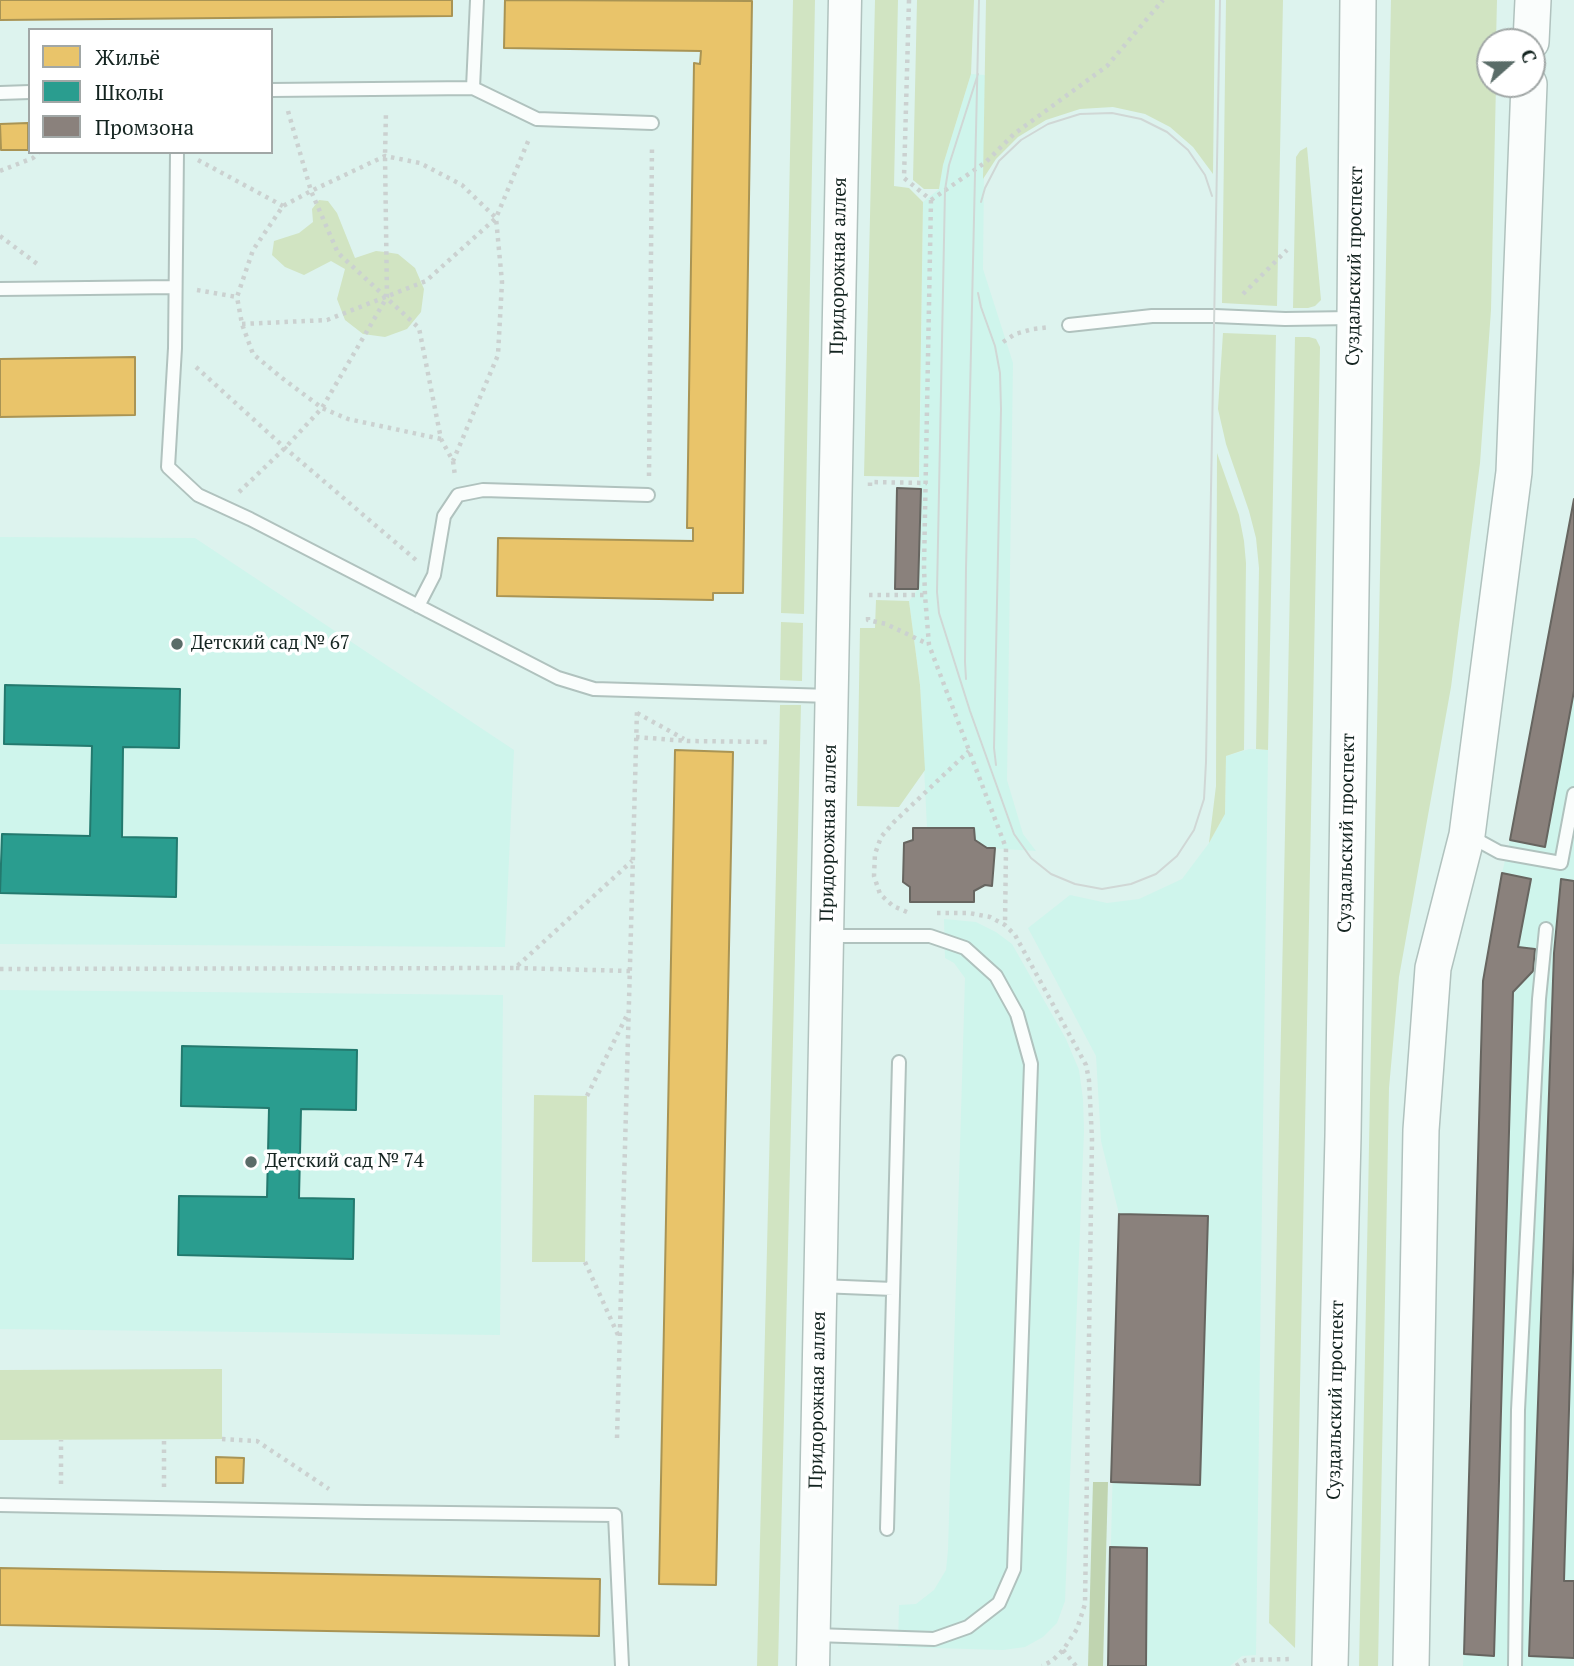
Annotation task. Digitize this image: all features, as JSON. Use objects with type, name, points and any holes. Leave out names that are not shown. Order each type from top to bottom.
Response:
[{"type":"main road","name":"Суздальский проспект","points":[[1330,1666],[1343,1136],[1358,0]]},
{"type":"main road","points":[[1532,28],[1533,0]]},
{"type":"main road","points":[[1410,1666],[1421,1130],[1433,968],[1467,835],[1514,472],[1528,98]]},
{"type":"street","name":"Придорожная аллея","points":[[813,1666],[845,0]]},
{"type":"lane","points":[[473,88],[477,0]]},
{"type":"lane","points":[[277,90],[473,88],[537,119],[652,123]]},
{"type":"lane","points":[[0,93],[28,92]]},
{"type":"lane","points":[[177,154],[175,348],[168,467],[198,495],[558,678],[594,689],[831,696]]},
{"type":"lane","points":[[0,289],[175,287]]},
{"type":"lane","points":[[1069,325],[1152,316],[1355,318]]},
{"type":"lane","points":[[418,606],[434,575],[444,516],[458,495],[483,490],[648,495]]},
{"type":"lane","points":[[1467,835],[1499,852],[1567,863],[1574,794]]},
{"type":"lane","points":[[1515,1666],[1518,1410],[1539,999],[1546,929]]},
{"type":"lane","points":[[814,1634],[934,1639],[968,1627],[999,1603],[1014,1569],[1031,1063],[1017,1014],[996,976],[965,948],[930,936],[827,936]]},
{"type":"lane","points":[[887,1529],[899,1062]]},
{"type":"lane","points":[[820,1286],[893,1289]]},
{"type":"lane","points":[[0,1505],[615,1515],[622,1666]]},
{"type":"path","points":[[909,0],[904,178],[931,200]]},
{"type":"path","points":[[931,200],[986,162],[1014,134],[1107,66],[1163,0]]},
{"type":"path","points":[[223,506],[285,448],[322,408],[387,297],[387,89]]},
{"type":"path","points":[[277,90],[311,191],[338,253],[419,328],[441,439],[453,461],[498,355],[502,282],[496,218],[462,185],[420,163],[385,156],[311,191],[283,206],[253,250],[237,297],[242,324],[253,354],[322,408],[348,419],[441,439]]},
{"type":"path","points":[[242,324],[327,320],[426,281],[496,218],[537,119]]},
{"type":"path","points":[[648,495],[652,123]]},
{"type":"path","points":[[0,171],[37,154]]},
{"type":"path","points":[[195,158],[283,206]]},
{"type":"path","points":[[931,200],[925,596],[929,645],[1006,848],[1005,925]]},
{"type":"path","points":[[0,236],[69,288]]},
{"type":"path","points":[[1224,316],[1287,250]]},
{"type":"path","points":[[175,287],[237,297]]},
{"type":"path","points":[[1003,342],[1016,334],[1033,329],[1069,325]]},
{"type":"path","points":[[175,348],[285,448],[434,575]]},
{"type":"path","points":[[870,494],[870,482],[927,483]]},
{"type":"path","points":[[925,596],[869,595],[868,620],[886,624],[929,645]]},
{"type":"path","points":[[617,1438],[637,691]]},
{"type":"path","points":[[636,713],[687,741]]},
{"type":"path","points":[[636,737],[770,742]]},
{"type":"path","points":[[515,968],[633,861]]},
{"type":"path","points":[[0,970],[515,968],[630,971]]},
{"type":"path","points":[[587,1096],[629,1012]]},
{"type":"path","points":[[585,1262],[620,1338]]},
{"type":"path","points":[[164,1439],[164,1508]]},
{"type":"path","points":[[222,1439],[257,1441],[366,1512]]},
{"type":"path","points":[[61,1440],[61,1506]]},
{"type":"path","points":[[1063,1650],[1076,1666]]},
{"type":"path","points":[[1236,1666],[1247,1660],[1292,1659]]},
{"type":"shaded area","points":[[793,0],[815,0],[804,614],[781,613]]},
{"type":"shaded area","points":[[875,0],[898,0],[894,186],[909,188],[923,202],[919,477],[864,476]]},
{"type":"shaded area","points":[[917,0],[974,0],[971,74],[943,165],[939,189],[924,189],[913,180]]},
{"type":"shaded area","points":[[986,0],[1215,0],[1213,174],[1193,147],[1170,127],[1145,114],[1113,107],[1080,109],[1046,120],[1018,137],[996,159],[983,179]]},
{"type":"shaded area","points":[[1226,0],[1283,0],[1277,306],[1222,303]]},
{"type":"shaded area","points":[[1391,0],[1497,0],[1496,28],[1476,28],[1476,98],[1496,98],[1491,310],[1480,463],[1451,687],[1399,977],[1389,1088],[1378,1666],[1359,1666]]},
{"type":"shaded area","points":[[971,74],[985,75],[983,269],[1013,363],[1007,780],[1023,834],[1036,851],[987,848],[975,840],[974,828],[927,828],[920,685],[909,601],[918,589],[923,202],[939,189],[943,165]]},
{"type":"shaded area","points":[[1307,147],[1321,300],[1308,308],[1293,308],[1296,157]]},
{"type":"shaded area","points":[[319,200],[328,201],[337,213],[355,258],[376,251],[398,254],[415,268],[424,289],[421,312],[407,329],[385,337],[363,334],[345,320],[337,299],[345,269],[331,261],[304,275],[285,267],[272,255],[274,241],[299,233],[313,222],[312,209]]},
{"type":"shaded area","points":[[1223,333],[1276,335],[1268,750],[1256,749],[1259,568],[1256,538],[1226,444],[1218,409]]},
{"type":"shaded area","points":[[1295,337],[1316,339],[1320,347],[1295,1648],[1269,1623]]},
{"type":"shaded area","points":[[1217,453],[1239,515],[1246,563],[1244,750],[1226,756],[1225,814],[1209,843],[1216,786]]},
{"type":"shaded area","points":[[1574,499],[1574,1666],[1463,1666],[1483,981]]},
{"type":"shaded area","name":"Детский сад № 67","points":[[0,537],[195,538],[514,750],[505,947],[0,944]]},
{"type":"shaded area","points":[[876,600],[909,601],[920,685],[925,770],[899,807],[857,806],[860,628],[875,628]]},
{"type":"shaded area","points":[[781,622],[803,623],[802,681],[780,680]]},
{"type":"shaded area","points":[[780,705],[801,705],[778,1666],[757,1666]]},
{"type":"shaded area","points":[[1249,749],[1268,750],[1256,1655],[1242,1656],[1230,1666],[1108,1666],[1119,1214],[1101,1141],[1096,1056],[1028,928],[1070,895],[1107,903],[1139,899],[1182,879],[1209,843],[1225,814],[1226,756]]},
{"type":"shaded area","points":[[944,919],[976,922],[1012,944],[1066,1039],[1079,1070],[1083,1099],[1084,1131],[1065,1601],[1057,1623],[1043,1637],[1025,1647],[1003,1650],[898,1647],[899,1605],[916,1604],[934,1590],[946,1570],[948,1550],[965,978],[954,963],[945,958]]},
{"type":"shaded area","name":"Детский сад № 74","points":[[0,990],[503,995],[500,1335],[0,1329]]},
{"type":"shaded area","points":[[534,1095],[587,1096],[585,1262],[532,1262]]},
{"type":"shaded area","points":[[222,1369],[222,1439],[0,1440],[0,1370]]},
{"type":"shaded area","points":[[1093,1482],[1108,1482],[1103,1666],[1088,1666]]},
{"type":"building: Жильё","points":[[0,0],[452,0],[452,16],[0,20]]},
{"type":"building: Жильё","points":[[505,0],[752,1],[743,593],[713,593],[713,600],[497,596],[498,538],[693,541],[693,528],[687,528],[694,63],[700,64],[701,51],[504,48]]},
{"type":"building: Жильё","points":[[28,123],[28,150],[1,150],[0,124]]},
{"type":"building: Жильё","points":[[135,357],[135,415],[0,417],[0,359]]},
{"type":"building: Жильё","points":[[675,750],[733,752],[716,1585],[659,1584]]},
{"type":"building: Жильё","points":[[216,1457],[244,1458],[243,1483],[216,1483]]},
{"type":"building: Жильё","points":[[0,1568],[600,1579],[599,1636],[0,1625]]},
{"type":"building: Школы","points":[[5,685],[180,689],[179,748],[123,747],[122,837],[177,838],[176,897],[0,893],[2,834],[90,836],[92,746],[4,744]]},
{"type":"building: Школы","points":[[182,1046],[357,1050],[356,1110],[301,1109],[299,1198],[354,1199],[353,1259],[178,1255],[179,1196],[267,1197],[269,1108],[181,1106]]},
{"type":"building: Промзона","points":[[897,488],[921,489],[918,589],[895,589]]},
{"type":"building: Промзона","points":[[1574,499],[1574,691],[1545,847],[1510,840]]},
{"type":"building: Промзона","points":[[913,828],[974,828],[975,840],[987,848],[995,848],[992,886],[985,885],[974,891],[974,902],[910,902],[910,887],[903,882],[904,843],[913,840]]},
{"type":"building: Промзона","points":[[1502,873],[1531,879],[1518,947],[1535,949],[1533,971],[1513,992],[1494,1656],[1464,1654],[1483,981]]},
{"type":"building: Промзона","points":[[1561,879],[1574,881],[1574,1238],[1564,1581],[1574,1581],[1574,1658],[1529,1656],[1554,953]]},
{"type":"building: Промзона","points":[[1119,1214],[1208,1216],[1200,1485],[1111,1482]]},
{"type":"building: Промзона","points":[[1110,1547],[1147,1548],[1146,1666],[1108,1666]]},
{"type":"tram line","points":[[966,679],[966,568],[979,0]]},
{"type":"tram line","points":[[978,74],[949,165],[945,190],[937,592],[939,613],[970,711],[1014,834],[1031,858],[1051,874],[1075,884],[1102,889],[1131,884],[1156,874],[1177,856],[1194,830],[1204,799],[1220,0]]},
{"type":"tram line","points":[[981,202],[999,161],[1021,140],[1048,124],[1080,114],[1112,113],[1141,119],[1167,132],[1188,150],[1205,175],[1212,196]]},
{"type":"tram line","points":[[978,293],[995,346],[1000,373],[994,748],[996,765]]},
{"type":"place","name":"Детский сад № 67","points":[[177,644]]},
{"type":"place","name":"Детский сад № 74","points":[[251,1162]]}]
